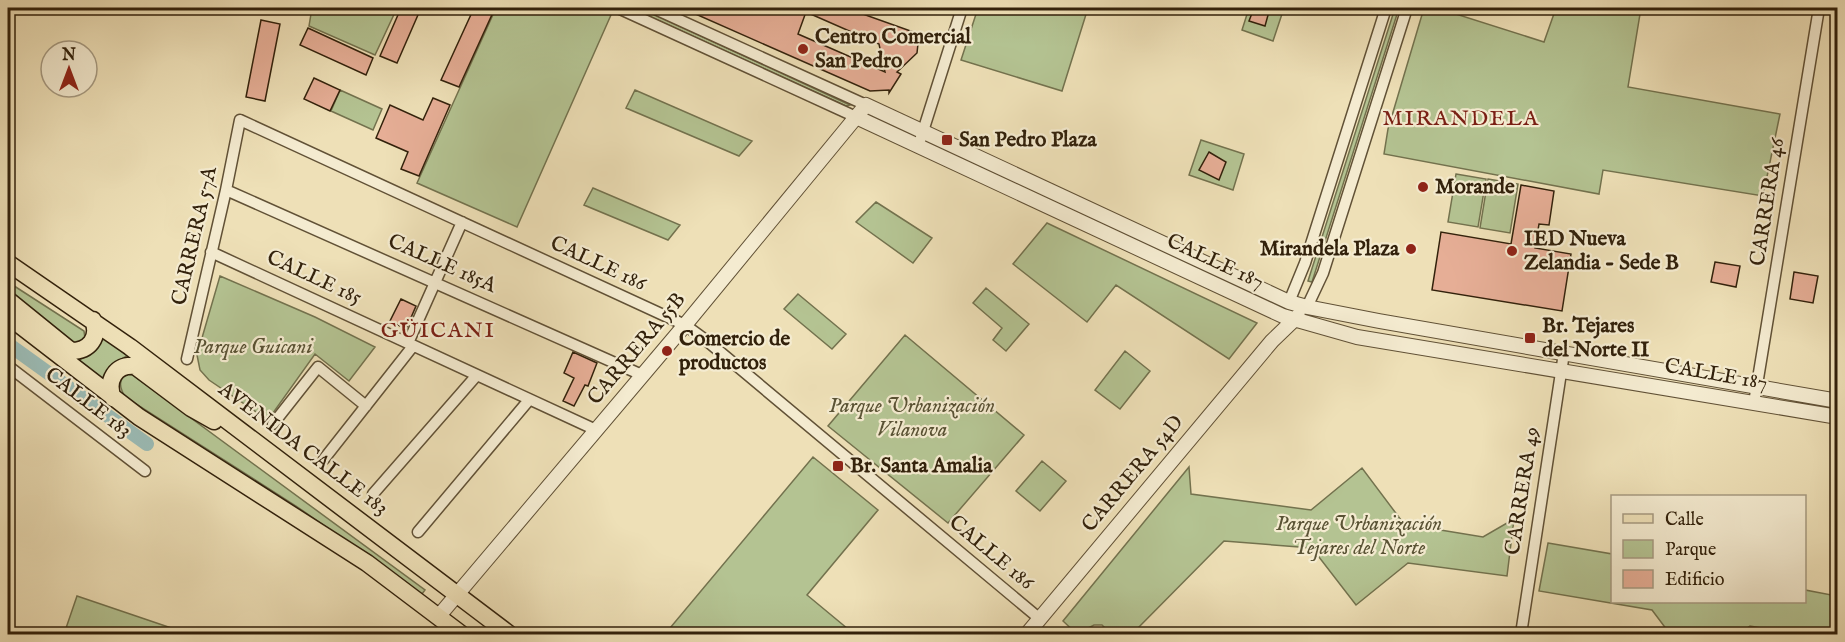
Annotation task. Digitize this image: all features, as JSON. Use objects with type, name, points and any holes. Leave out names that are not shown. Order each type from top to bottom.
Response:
[{"type":"main road","name":"AVENIDA CALLE 183","points":[[8,263],[93,320],[509,634]]},
{"type":"main road","points":[[8,300],[71,351],[86,348],[93,341],[96,330],[93,320]]},
{"type":"main road","points":[[8,316],[113,398],[175,442],[360,559],[461,634]]},
{"type":"main road","points":[[113,398],[110,380],[114,373],[123,367],[135,366],[197,412],[258,443]]},
{"type":"street","name":"CALLE 187","points":[[618,8],[1288,318],[1357,337],[1838,417]]},
{"type":"street","name":"CALLE 187","points":[[653,8],[1290,302],[1307,307],[1564,353],[1838,400]]},
{"type":"street","points":[[918,147],[962,8]]},
{"type":"street","name":"CARRERA 54D","points":[[1288,318],[1290,302],[1305,263],[1386,8]]},
{"type":"street","name":"CARRERA 54D","points":[[1027,634],[1272,341],[1288,318],[1307,307],[1323,273],[1407,8]]},
{"type":"street","name":"CARRERA 46","points":[[1754,403],[1819,8]]},
{"type":"street","name":"CARRERA 55B","points":[[438,617],[685,325],[866,105]]},
{"type":"street","name":"CALLE 186","points":[[240,120],[685,325],[1040,619]]},
{"type":"street","name":"CARRERA 57A","points":[[187,359],[240,120]]},
{"type":"street","name":"CALLE 185A","points":[[226,189],[642,375]]},
{"type":"street","points":[[324,459],[411,344],[462,222]]},
{"type":"street","name":"CALLE 185","points":[[211,252],[596,430]]},
{"type":"street","name":"CARRERA 49","points":[[1521,634],[1564,353]]},
{"type":"street","name":"CALLE 183","points":[[8,366],[146,471]]},
{"type":"street","points":[[273,424],[318,367],[366,406]]},
{"type":"street","points":[[373,494],[477,375]]},
{"type":"street","points":[[418,532],[530,400]]},
{"type":"green space","points":[[312,8],[397,8],[375,55],[309,26]]},
{"type":"green space","points":[[496,8],[593,8],[611,15],[517,227],[417,183]]},
{"type":"green space","points":[[631,8],[641,8],[850,105],[846,106]]},
{"type":"green space","points":[[978,8],[1088,8],[1062,91],[961,60]]},
{"type":"green space","points":[[1249,8],[1284,8],[1273,41],[1242,30]]},
{"type":"green space","points":[[1395,8],[1399,8],[1312,282],[1308,281]]},
{"type":"green space","points":[[1424,8],[1437,8],[1544,42],[1556,8],[1641,8],[1628,87],[1780,114],[1763,196],[1603,170],[1599,194],[1384,154],[1388,129]]},
{"type":"green space","points":[[340,90],[382,109],[373,130],[331,111]]},
{"type":"green space","points":[[635,90],[752,141],[739,156],[626,108]]},
{"type":"green space","points":[[1201,140],[1244,154],[1233,190],[1189,175]]},
{"type":"green space","points":[[1456,174],[1486,179],[1478,227],[1448,222]]},
{"type":"green space","points":[[1488,179],[1518,184],[1510,233],[1480,228]]},
{"type":"green space","points":[[593,188],[680,225],[668,240],[584,205]]},
{"type":"green space","points":[[876,202],[932,238],[913,263],[856,222]]},
{"type":"green space","points":[[1047,223],[1257,323],[1229,359],[1116,285],[1087,322],[1013,264]]},
{"type":"green space","name":"Parque Guicani","points":[[220,276],[315,317],[375,347],[349,381],[315,354],[268,420],[209,380],[200,370],[197,355]]},
{"type":"green space","points":[[8,282],[84,331],[85,339],[73,344],[8,296]]},
{"type":"green space","points":[[986,288],[1029,324],[1006,351],[993,340],[1002,328],[973,303]]},
{"type":"green space","points":[[798,294],[846,334],[832,349],[784,309]]},
{"type":"green space","points":[[102,335],[127,356],[119,360],[105,382],[79,360],[87,356]]},
{"type":"green space","name":"Parque Urbanización Vilanova","points":[[905,335],[1024,435],[948,523],[828,426]]},
{"type":"green space","points":[[1125,351],[1150,371],[1120,409],[1095,390]]},
{"type":"green space","points":[[128,374],[425,590],[422,594],[296,506],[125,397],[120,384],[122,378]]},
{"type":"green space","name":"Parque Urbanización Vilanova","points":[[813,457],[878,510],[807,595],[854,634],[665,634]]},
{"type":"green space","points":[[1042,461],[1066,481],[1040,511],[1016,491]]},
{"type":"green space","name":"Parque Urbanización Tejares del Norte","points":[[1189,467],[1191,494],[1311,510],[1362,468],[1404,524],[1483,537],[1514,519],[1507,576],[1408,563],[1356,605],[1312,548],[1224,541],[1135,631],[1138,634],[1111,634],[1102,625],[1094,625],[1077,634],[1063,621]]},
{"type":"green space","points":[[1548,543],[1611,554],[1611,603],[1806,603],[1806,590],[1837,596],[1837,634],[1796,634],[1750,626],[1738,634],[1670,634],[1652,610],[1539,591]]},
{"type":"green space","points":[[77,596],[189,634],[64,634]]},
{"type":"building","points":[[401,8],[421,8],[397,63],[380,56]]},
{"type":"building","points":[[474,8],[495,8],[459,87],[441,80]]},
{"type":"building","name":"Centro Comercial San Pedro","points":[[682,8],[846,8],[919,34],[917,53],[897,72],[901,74],[889,93],[889,90],[870,91]],"holes":[[[806,12],[879,44],[885,72],[798,34]]]},
{"type":"building","points":[[1254,8],[1270,8],[1265,26],[1249,21]]},
{"type":"building","points":[[261,20],[280,24],[265,101],[246,97]]},
{"type":"building","points":[[308,28],[373,58],[366,75],[300,45]]},
{"type":"building","points":[[314,78],[340,90],[330,111],[304,99]]},
{"type":"building","points":[[433,98],[450,105],[419,176],[401,169],[408,152],[376,138],[390,105],[423,120]]},
{"type":"building","points":[[1209,152],[1226,162],[1219,180],[1199,170]]},
{"type":"building","points":[[1521,185],[1554,191],[1549,225],[1539,224],[1535,248],[1571,254],[1562,311],[1432,290],[1441,232],[1511,244]]},
{"type":"building","points":[[1715,262],[1740,266],[1736,287],[1711,282]]},
{"type":"building","points":[[1794,272],[1818,276],[1813,303],[1790,299]]},
{"type":"building","points":[[401,299],[416,306],[406,329],[390,321]]},
{"type":"building","points":[[573,352],[597,363],[588,386],[585,385],[574,406],[563,401],[574,378],[564,373]]},
{"type":"waterway","points":[[8,344],[147,444]]},
{"type":"place","name":"Centro Comercial San Pedro","points":[[803,49]]},
{"type":"place","name":"San Pedro Plaza","points":[[947,140]]},
{"type":"place","name":"Morande","points":[[1423,187]]},
{"type":"place","name":"Mirandela Plaza","points":[[1411,249]]},
{"type":"place","name":"IED Nueva Zelandia - Sede B","points":[[1512,251]]},
{"type":"place","name":"Br. Tejares del Norte II","points":[[1530,338]]},
{"type":"place","name":"Comercio de productos","points":[[667,351]]},
{"type":"place","name":"Br. Santa Amalia","points":[[838,466]]},
{"type":"district","name":"MIRANDELA","points":[[1461,119]]},
{"type":"district","name":"GÜICANI","points":[[438,331]]}]
